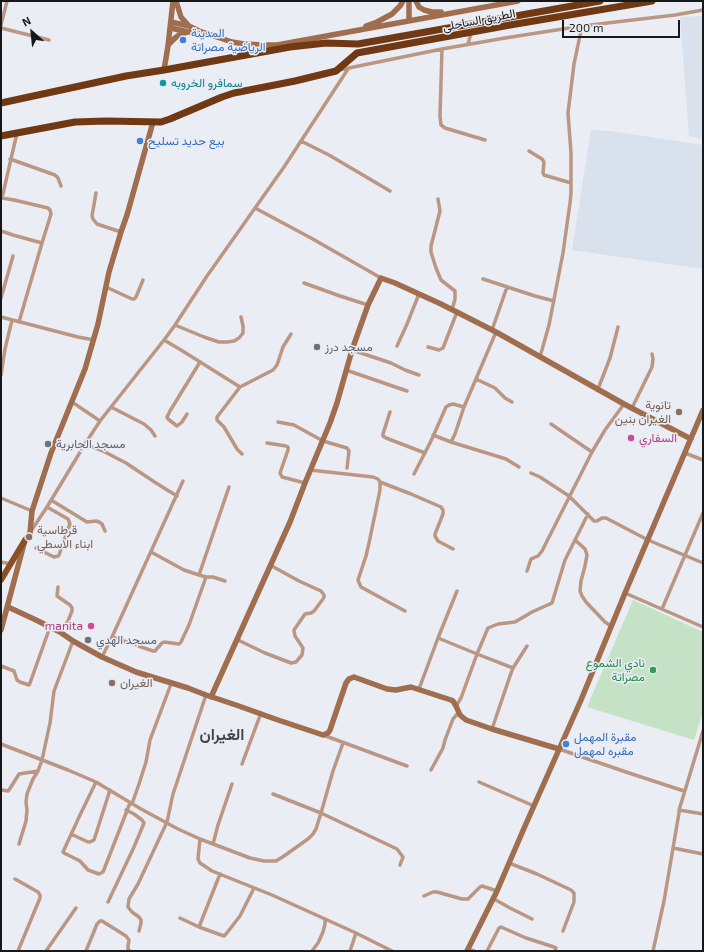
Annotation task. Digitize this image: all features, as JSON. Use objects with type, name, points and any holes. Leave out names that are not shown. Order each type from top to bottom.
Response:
[{"type":"highway","name":"الطريق الساحلى","points":[[1,103],[126,76],[290,47],[326,43],[358,44],[600,1]]},
{"type":"highway","name":"الطريق الساحلى","points":[[336,71],[358,53],[652,1]]},
{"type":"highway","points":[[470,24],[471,33]]},
{"type":"highway","points":[[1,136],[75,122],[106,120],[152,122],[165,121],[234,93],[336,71]]},
{"type":"main road","points":[[1,580],[25,540]]},
{"type":"street","points":[[8,1],[1,26],[49,40]]},
{"type":"street","points":[[164,70],[175,1]]},
{"type":"street","points":[[175,1],[181,16],[189,29]]},
{"type":"street","points":[[356,31],[387,17],[403,1]]},
{"type":"street","points":[[409,1],[409,20]]},
{"type":"street","points":[[416,1],[419,7],[427,11],[462,11]]},
{"type":"street","points":[[171,25],[232,42],[265,45],[288,43],[518,1]]},
{"type":"street","points":[[336,71],[468,44],[582,26],[675,15],[703,10]]},
{"type":"street","points":[[540,357],[554,301],[563,253],[570,202],[571,153],[568,113],[573,71],[582,26]]},
{"type":"street","points":[[168,46],[174,38],[189,29]]},
{"type":"street","points":[[468,44],[471,33]]},
{"type":"street","points":[[442,49],[441,125],[445,128],[485,140]]},
{"type":"street","points":[[1,630],[25,540],[100,421],[175,325],[207,276],[301,141],[348,69]]},
{"type":"street","points":[[30,533],[32,511],[51,453],[85,369],[94,340],[106,287],[140,170],[152,122]]},
{"type":"street","points":[[17,133],[1,198],[46,207],[52,214],[19,322]]},
{"type":"street","points":[[301,141],[390,191]]},
{"type":"street","points":[[529,151],[538,156],[544,162],[544,175],[571,183]]},
{"type":"street","points":[[10,159],[55,175],[61,186]]},
{"type":"street","points":[[96,193],[92,216],[93,219],[97,224],[121,232]]},
{"type":"street","points":[[428,347],[439,350],[443,348],[454,311],[455,299],[455,291],[442,280],[431,252],[440,211],[438,199]]},
{"type":"street","points":[[255,208],[312,238],[381,278],[419,294],[494,331],[624,404],[691,439]]},
{"type":"street","points":[[1,231],[42,243]]},
{"type":"street","points":[[1,298],[13,256]]},
{"type":"street","points":[[139,931],[141,920],[128,907],[129,899],[138,884],[166,822],[174,794],[208,696],[238,640],[290,522],[323,441],[337,403],[352,350],[368,305],[381,278]]},
{"type":"street","points":[[483,279],[554,301]]},
{"type":"street","points":[[106,287],[134,299],[143,280]]},
{"type":"street","points":[[304,283],[368,305]]},
{"type":"street","points":[[451,442],[494,331],[507,287]]},
{"type":"street","points":[[397,346],[419,294]]},
{"type":"street","points":[[1,317],[94,340]]},
{"type":"street","points":[[175,325],[219,342],[227,342],[234,341],[243,333],[241,317]]},
{"type":"street","points":[[1,375],[12,320]]},
{"type":"street","points":[[598,389],[610,358],[618,327]]},
{"type":"street","points":[[242,454],[229,438],[224,427],[217,420],[217,417],[240,387],[273,370],[283,347],[291,334]]},
{"type":"street","points":[[164,340],[240,387]]},
{"type":"street","points":[[352,350],[391,363],[419,375]]},
{"type":"street","points":[[632,408],[652,367],[652,354]]},
{"type":"street","points":[[187,414],[182,422],[177,426],[168,419],[170,411],[200,362]]},
{"type":"street","points":[[346,370],[407,391]]},
{"type":"street","points":[[476,379],[491,386],[512,402]]},
{"type":"street","points":[[72,402],[100,421]]},
{"type":"street","points":[[414,474],[434,435],[446,407],[453,404],[464,408]]},
{"type":"street","points":[[527,571],[531,559],[538,556],[542,551],[592,452],[605,430],[624,404]]},
{"type":"street","points":[[111,406],[144,424],[155,436]]},
{"type":"street","points":[[470,950],[494,899],[581,700],[625,592],[703,410]]},
{"type":"street","points":[[390,412],[383,434],[384,436],[424,453]]},
{"type":"street","points":[[278,422],[294,425],[323,441],[348,449],[346,468]]},
{"type":"street","points":[[552,424],[592,452]]},
{"type":"street","points":[[434,435],[451,442],[506,459],[519,467]]},
{"type":"street","points":[[267,443],[288,447],[280,473],[282,477],[305,483]]},
{"type":"street","points":[[85,444],[126,463],[156,484],[177,496]]},
{"type":"street","points":[[685,452],[703,460]]},
{"type":"street","points":[[310,470],[373,477],[378,479],[380,482],[441,507],[443,514],[435,536],[438,541],[453,549]]},
{"type":"street","points":[[531,473],[540,477],[569,496],[593,520],[595,521],[604,518],[608,519],[648,540],[703,564]]},
{"type":"street","points":[[102,656],[183,481]]},
{"type":"street","points":[[380,482],[380,490],[369,543],[358,580],[361,588],[405,611]]},
{"type":"street","points":[[199,575],[229,487]]},
{"type":"street","points":[[1,498],[32,511]]},
{"type":"street","points":[[51,500],[87,522],[99,522],[102,524],[105,531]]},
{"type":"street","points":[[36,548],[54,557],[58,556],[70,524],[68,519],[47,507]]},
{"type":"street","points":[[456,706],[461,698],[487,630],[498,624],[515,622],[552,603],[565,560],[588,514]]},
{"type":"street","points":[[662,609],[702,516]]},
{"type":"street","points":[[575,540],[584,549],[587,555],[581,581],[580,591],[582,596],[605,622],[611,626]]},
{"type":"street","points":[[151,552],[184,570],[225,581]]},
{"type":"street","points":[[1,562],[11,564]]},
{"type":"street","points":[[238,640],[291,663],[296,662],[302,655],[303,648],[295,636],[294,630],[305,614],[314,611],[323,599],[324,595],[321,591],[270,565]]},
{"type":"street","points":[[112,637],[153,651],[155,651],[164,642],[180,644],[190,625],[206,577]]},
{"type":"street","points":[[58,587],[57,596],[72,608],[68,621],[60,632]]},
{"type":"street","points":[[419,689],[457,591]]},
{"type":"street","points":[[625,592],[703,627]]},
{"type":"street","points":[[8,607],[60,632],[73,641],[136,672],[261,713],[407,766]]},
{"type":"street","points":[[1,666],[14,671],[20,682],[29,684],[50,627]]},
{"type":"street","points":[[438,638],[514,668]]},
{"type":"street","points":[[19,844],[26,820],[27,794],[42,760],[50,723],[54,691],[73,641]]},
{"type":"street","points":[[492,729],[505,688],[514,668],[527,646]]},
{"type":"street","points":[[324,735],[330,730],[344,687],[352,677],[387,689],[396,690],[411,687],[453,700],[460,715],[464,719],[684,791]]},
{"type":"street","points":[[96,782],[71,834],[64,853],[80,861],[88,870],[101,874],[104,870],[126,810],[131,803],[145,766],[150,740],[171,684]]},
{"type":"street","points":[[431,770],[444,748],[445,740],[453,719],[459,712]]},
{"type":"street","points":[[242,764],[261,713]]},
{"type":"street","points":[[653,951],[664,901],[684,791],[703,731]]},
{"type":"street","points":[[1,744],[96,782],[182,831],[200,839],[250,858],[264,861],[276,861],[308,839],[316,829],[343,742]]},
{"type":"street","points":[[2,790],[8,791],[19,774],[38,771]]},
{"type":"street","points":[[479,782],[534,806]]},
{"type":"street","points":[[213,844],[232,784]]},
{"type":"street","points":[[71,834],[88,842],[93,841],[96,836],[110,790]]},
{"type":"street","points":[[273,794],[321,813],[397,849],[403,857],[400,865]]},
{"type":"street","points":[[108,902],[144,823],[134,814],[126,810]]},
{"type":"street","points":[[680,810],[703,814]]},
{"type":"street","points":[[200,839],[198,860],[206,867],[356,933],[392,951]]},
{"type":"street","points":[[673,848],[703,854]]},
{"type":"street","points":[[509,863],[572,890],[574,893],[574,902],[563,931]]},
{"type":"street","points":[[199,927],[220,874]]},
{"type":"street","points":[[15,879],[38,892],[40,895],[18,951]]},
{"type":"street","points":[[424,896],[433,892],[438,892],[462,899],[468,899],[482,886],[497,891]]},
{"type":"street","points":[[180,918],[224,936],[240,916],[254,888]]},
{"type":"street","points":[[494,899],[532,919]]},
{"type":"street","points":[[46,951],[76,908]]},
{"type":"street","points":[[312,951],[318,943],[325,924],[324,919]]},
{"type":"street","points":[[86,951],[97,924],[100,921],[126,936],[129,940],[128,949],[130,951]]},
{"type":"street","points":[[487,951],[499,928],[503,927],[526,938],[554,946],[556,948],[555,951]]},
{"type":"street","points":[[350,951],[356,933]]},
{"type":"shaded area","points":[[703,16],[703,139],[689,136],[680,17]]},
{"type":"shaded area","points":[[591,130],[610,131],[703,145],[703,269],[572,250]]},
{"type":"green space","name":"نادي الشموع مصراتة","points":[[633,600],[703,632],[703,712],[694,740],[587,707]]},
{"type":"place","name":"المدينة الرياضية مصراتة","points":[[183,40]]},
{"type":"place","name":"سمافرو الخروبه","points":[[163,83]]},
{"type":"place","name":"بيع حديد تسليح","points":[[140,141]]},
{"type":"place","name":"مسجد درز","points":[[317,347]]},
{"type":"place","name":"تانوية الغيران بنين","points":[[679,412]]},
{"type":"place","name":"السفاري","points":[[631,438]]},
{"type":"place","name":"مسجد الجابرية","points":[[48,444]]},
{"type":"place","name":"قرطاسية ابناء الاسطي","points":[[29,537]]},
{"type":"place","name":"manita","points":[[91,626]]},
{"type":"place","name":"مسجد الهدي","points":[[88,640]]},
{"type":"place","name":"نادي الشموع مصراتة","points":[[653,670]]},
{"type":"place","name":"الغيران","points":[[112,683]]},
{"type":"place","name":"مقبرة المهمل مقبره لمهمل","points":[[566,744]]},
{"type":"district","name":"الغيران","points":[[222,735]]}]
